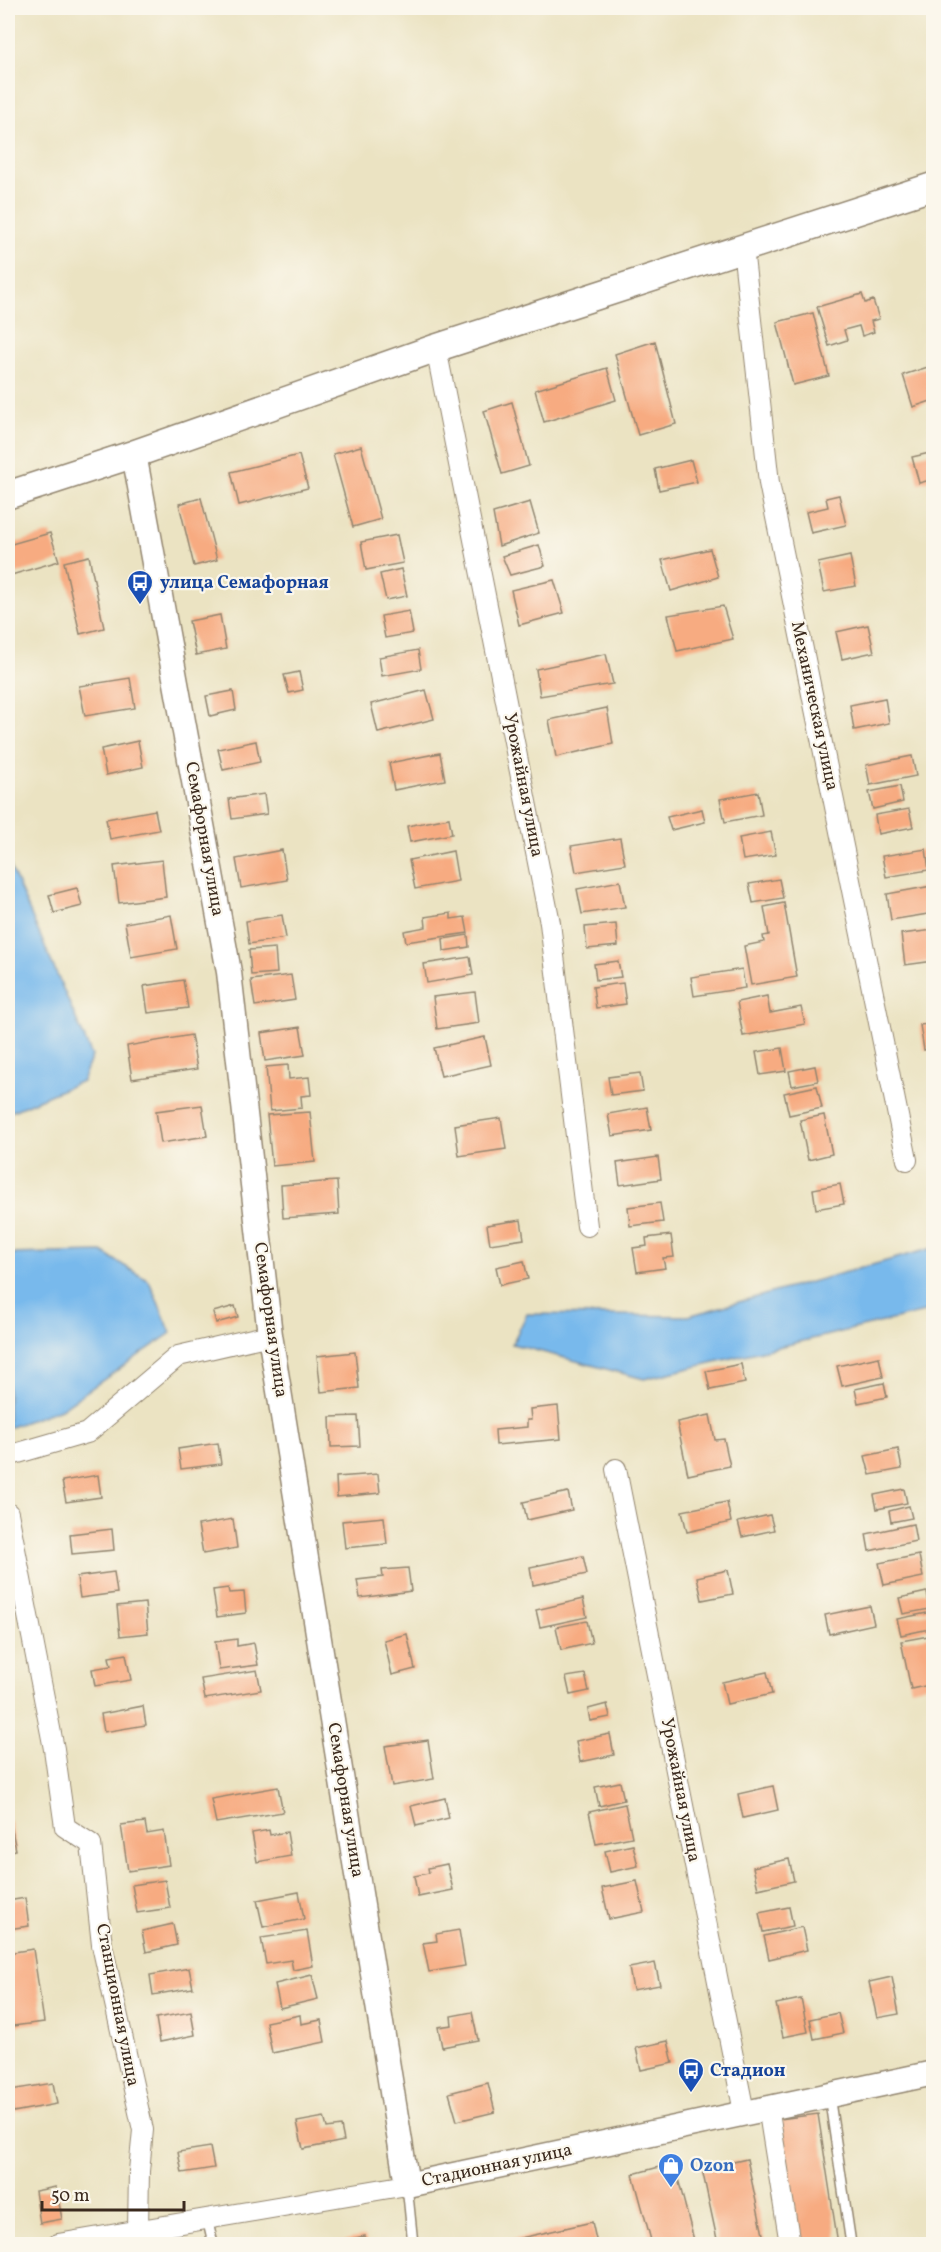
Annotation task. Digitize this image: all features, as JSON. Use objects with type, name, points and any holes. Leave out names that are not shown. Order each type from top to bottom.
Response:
[{"type":"main road","points":[[8,495],[134,454],[436,348],[933,186]]},
{"type":"street","name":"Механическая улица","points":[[744,248],[769,483],[907,1160]]},
{"type":"street","name":"Урожайная улица","points":[[436,348],[550,923],[587,1226]]},
{"type":"street","name":"Семафорная улица","points":[[134,454],[229,972],[270,1335],[407,2186]]},
{"type":"street","points":[[8,1456],[87,1433],[178,1356],[270,1335]]},
{"type":"street","name":"Урожайная улица","points":[[616,1469],[744,2112]]},
{"type":"street","name":"Станционная улица","points":[[8,1513],[54,1749],[65,1827],[92,1844],[102,1945],[143,2130],[137,2237]]},
{"type":"street","name":"Стадионная улица","points":[[58,2244],[137,2237],[207,2218],[407,2186],[933,2073]]},
{"type":"street","points":[[768,2107],[790,2244]]},
{"type":"lane","points":[[829,2094],[851,2244]]},
{"type":"lane","points":[[407,2186],[413,2244]]},
{"type":"lane","points":[[207,2218],[213,2244]]},
{"type":"water","points":[[8,861],[92,1056],[82,1081],[8,1113]]},
{"type":"water","points":[[933,1248],[933,1310],[644,1379],[512,1344],[527,1314],[688,1316]]},
{"type":"water","points":[[102,1252],[149,1281],[171,1333],[61,1409],[8,1428],[8,1254]]},
{"type":"building","points":[[862,294],[865,303],[873,300],[879,319],[871,321],[874,332],[862,336],[859,326],[844,330],[847,340],[829,346],[817,307]]},
{"type":"building","points":[[813,313],[829,376],[793,385],[777,322]]},
{"type":"building","points":[[655,341],[676,424],[638,435],[615,354]]},
{"type":"building","points":[[934,365],[934,400],[913,407],[903,375]]},
{"type":"building","points":[[607,368],[616,400],[544,422],[535,390]]},
{"type":"building","points":[[512,402],[529,466],[502,474],[484,411]]},
{"type":"building","points":[[361,446],[381,519],[353,527],[333,454]]},
{"type":"building","points":[[934,452],[934,479],[919,483],[912,457]]},
{"type":"building","points":[[299,455],[308,488],[239,505],[231,472]]},
{"type":"building","points":[[691,460],[697,482],[659,490],[655,469]]},
{"type":"building","points":[[839,495],[846,525],[811,533],[806,512],[828,507],[826,498]]},
{"type":"building","points":[[201,498],[217,560],[194,566],[179,504]]},
{"type":"building","points":[[530,502],[539,533],[499,546],[493,513]]},
{"type":"building","points":[[50,533],[59,561],[8,576],[8,545]]},
{"type":"building","points":[[397,535],[403,563],[366,570],[361,542]]},
{"type":"building","points":[[539,545],[545,566],[510,575],[502,556]]},
{"type":"building","points":[[710,549],[718,577],[671,591],[662,560]]},
{"type":"building","points":[[89,556],[104,628],[80,634],[64,562]]},
{"type":"building","points":[[850,556],[856,586],[824,592],[818,563]]},
{"type":"building","points":[[401,569],[407,596],[386,600],[380,574]]},
{"type":"building","points":[[554,580],[564,613],[519,625],[511,590]]},
{"type":"building","points":[[723,606],[733,639],[677,651],[668,615]]},
{"type":"building","points":[[409,611],[413,633],[385,638],[381,616]]},
{"type":"building","points":[[220,615],[226,649],[196,655],[189,621]]},
{"type":"building","points":[[868,625],[874,652],[842,659],[836,632]]},
{"type":"building","points":[[418,650],[421,669],[382,676],[379,657]]},
{"type":"building","points":[[606,654],[613,684],[540,696],[536,669]]},
{"type":"building","points":[[299,672],[303,690],[289,693],[284,675]]},
{"type":"building","points":[[130,678],[135,708],[85,716],[79,686]]},
{"type":"building","points":[[426,690],[434,719],[378,733],[371,704]]},
{"type":"building","points":[[233,691],[236,710],[210,716],[206,696]]},
{"type":"building","points":[[885,698],[889,723],[854,730],[850,705]]},
{"type":"building","points":[[607,708],[613,744],[556,757],[549,720]]},
{"type":"building","points":[[138,741],[143,767],[106,775],[101,749]]},
{"type":"building","points":[[256,741],[260,762],[223,770],[218,749]]},
{"type":"building","points":[[440,753],[445,780],[394,790],[389,763]]},
{"type":"building","points":[[912,756],[916,776],[870,785],[866,765]]},
{"type":"building","points":[[900,786],[903,802],[873,809],[869,792]]},
{"type":"building","points":[[758,792],[762,815],[725,822],[720,799]]},
{"type":"building","points":[[264,794],[267,814],[232,819],[229,799]]},
{"type":"building","points":[[702,809],[705,822],[671,830],[667,817]]},
{"type":"building","points":[[909,809],[913,827],[878,834],[875,815]]},
{"type":"building","points":[[155,810],[159,830],[110,839],[106,819]]},
{"type":"building","points":[[449,818],[452,834],[410,842],[407,826]]},
{"type":"building","points":[[771,832],[776,855],[743,860],[739,838]]},
{"type":"building","points":[[620,838],[625,864],[576,872],[571,846]]},
{"type":"building","points":[[926,849],[929,870],[886,877],[882,856]]},
{"type":"building","points":[[282,850],[287,880],[241,888],[236,859]]},
{"type":"building","points":[[453,851],[458,881],[415,889],[409,860]]},
{"type":"building","points":[[162,860],[166,897],[119,903],[114,866]]},
{"type":"building","points":[[779,879],[783,898],[753,903],[749,884]]},
{"type":"building","points":[[620,881],[625,907],[582,914],[577,889]]},
{"type":"building","points":[[932,886],[934,913],[891,920],[887,894]]},
{"type":"building","points":[[77,888],[82,906],[54,913],[49,895]]},
{"type":"building","points":[[784,903],[797,977],[751,985],[744,946],[764,942],[763,936],[769,935],[764,907]]},
{"type":"building","points":[[451,913],[451,919],[465,917],[468,933],[406,942],[404,931],[426,927],[425,917]]},
{"type":"building","points":[[171,915],[177,949],[131,957],[125,923]]},
{"type":"building","points":[[282,915],[286,938],[249,944],[246,921]]},
{"type":"building","points":[[616,924],[618,946],[587,949],[585,927]]},
{"type":"building","points":[[934,930],[934,961],[905,965],[901,934]]},
{"type":"building","points":[[468,935],[469,947],[444,951],[443,939]]},
{"type":"building","points":[[275,948],[277,973],[251,975],[249,950]]},
{"type":"building","points":[[470,957],[473,975],[427,983],[424,964]]},
{"type":"building","points":[[618,961],[621,977],[596,980],[594,964]]},
{"type":"building","points":[[742,969],[745,988],[694,996],[691,977]]},
{"type":"building","points":[[291,975],[295,1000],[255,1006],[251,980]]},
{"type":"building","points":[[183,980],[188,1008],[148,1013],[144,986]]},
{"type":"building","points":[[623,983],[626,1004],[596,1008],[593,987]]},
{"type":"building","points":[[475,992],[479,1023],[437,1029],[433,997]]},
{"type":"building","points":[[767,996],[770,1013],[801,1007],[805,1024],[743,1036],[737,1002]]},
{"type":"building","points":[[934,1023],[934,1048],[924,1050],[920,1025]]},
{"type":"building","points":[[300,1027],[305,1055],[265,1061],[261,1033]]},
{"type":"building","points":[[191,1035],[197,1069],[132,1079],[127,1046]]},
{"type":"building","points":[[485,1037],[491,1065],[441,1076],[434,1048]]},
{"type":"building","points":[[782,1048],[786,1071],[760,1075],[756,1052]]},
{"type":"building","points":[[288,1065],[289,1079],[309,1077],[311,1095],[301,1096],[302,1108],[270,1111],[266,1067]]},
{"type":"building","points":[[815,1066],[818,1081],[792,1086],[789,1071]]},
{"type":"building","points":[[640,1073],[643,1091],[611,1095],[608,1077]]},
{"type":"building","points":[[817,1086],[822,1108],[789,1115],[784,1093]]},
{"type":"building","points":[[202,1105],[207,1136],[161,1143],[156,1111]]},
{"type":"building","points":[[647,1107],[651,1130],[612,1136],[608,1114]]},
{"type":"building","points":[[310,1112],[315,1162],[272,1166],[267,1115]]},
{"type":"building","points":[[824,1115],[832,1154],[808,1160],[800,1120]]},
{"type":"building","points":[[501,1118],[506,1149],[459,1156],[455,1125]]},
{"type":"building","points":[[658,1157],[661,1179],[620,1185],[617,1163]]},
{"type":"building","points":[[337,1181],[339,1214],[283,1218],[281,1185]]},
{"type":"building","points":[[840,1184],[844,1204],[816,1209],[813,1189]]},
{"type":"building","points":[[660,1203],[663,1222],[630,1226],[628,1207]]},
{"type":"building","points":[[521,1220],[524,1239],[490,1244],[487,1225]]},
{"type":"building","points":[[671,1235],[674,1257],[663,1258],[665,1268],[637,1272],[633,1248],[647,1246],[646,1238]]},
{"type":"building","points":[[524,1261],[528,1279],[500,1285],[496,1267]]},
{"type":"building","points":[[235,1306],[238,1317],[216,1323],[213,1312]]},
{"type":"building","points":[[355,1352],[359,1388],[321,1392],[317,1356]]},
{"type":"building","points":[[879,1357],[883,1377],[842,1386],[837,1366]]},
{"type":"building","points":[[741,1364],[745,1383],[710,1390],[706,1371]]},
{"type":"building","points":[[884,1383],[887,1397],[858,1403],[855,1389]]},
{"type":"building","points":[[558,1406],[561,1439],[496,1445],[495,1430],[527,1427],[527,1420],[531,1420],[530,1409]]},
{"type":"building","points":[[710,1415],[715,1440],[724,1439],[730,1466],[688,1475],[677,1422]]},
{"type":"building","points":[[358,1416],[360,1446],[331,1447],[330,1417]]},
{"type":"building","points":[[218,1443],[221,1464],[181,1469],[178,1449]]},
{"type":"building","points":[[898,1449],[902,1469],[870,1475],[865,1456]]},
{"type":"building","points":[[378,1474],[380,1493],[337,1497],[336,1477]]},
{"type":"building","points":[[98,1475],[101,1497],[66,1502],[62,1481]]},
{"type":"building","points":[[904,1489],[907,1503],[877,1509],[874,1495]]},
{"type":"building","points":[[568,1492],[572,1510],[527,1520],[523,1502]]},
{"type":"building","points":[[727,1502],[731,1522],[687,1532],[682,1511]]},
{"type":"building","points":[[909,1506],[912,1518],[891,1522],[889,1511]]},
{"type":"building","points":[[770,1515],[774,1530],[742,1537],[738,1522]]},
{"type":"building","points":[[384,1517],[387,1544],[345,1548],[342,1521]]},
{"type":"building","points":[[233,1519],[237,1548],[203,1554],[198,1525]]},
{"type":"building","points":[[913,1524],[916,1541],[869,1551],[866,1534]]},
{"type":"building","points":[[112,1529],[114,1550],[72,1554],[70,1534]]},
{"type":"building","points":[[919,1555],[923,1577],[884,1585],[879,1563]]},
{"type":"building","points":[[583,1556],[587,1574],[533,1585],[530,1567]]},
{"type":"building","points":[[408,1568],[411,1591],[360,1598],[357,1580],[383,1577],[382,1570]]},
{"type":"building","points":[[728,1570],[733,1594],[702,1600],[697,1577]]},
{"type":"building","points":[[114,1572],[117,1593],[80,1598],[77,1577]]},
{"type":"building","points":[[228,1588],[229,1593],[244,1592],[246,1613],[217,1617],[213,1590]]},
{"type":"building","points":[[927,1592],[930,1609],[903,1614],[899,1598]]},
{"type":"building","points":[[583,1599],[587,1617],[540,1627],[536,1610]]},
{"type":"building","points":[[145,1603],[148,1633],[120,1636],[117,1606]]},
{"type":"building","points":[[870,1606],[874,1624],[829,1634],[825,1615]]},
{"type":"building","points":[[932,1612],[934,1628],[901,1635],[897,1619]]},
{"type":"building","points":[[587,1621],[592,1643],[561,1650],[556,1627]]},
{"type":"building","points":[[407,1634],[415,1669],[392,1675],[384,1640]]},
{"type":"building","points":[[934,1635],[934,1684],[911,1689],[901,1641]]},
{"type":"building","points":[[237,1639],[237,1646],[254,1643],[258,1665],[219,1670],[215,1642]]},
{"type":"building","points":[[126,1654],[131,1680],[95,1686],[92,1669],[111,1666],[109,1657]]},
{"type":"building","points":[[257,1670],[261,1690],[205,1699],[201,1679]]},
{"type":"building","points":[[767,1672],[772,1694],[727,1704],[722,1682]]},
{"type":"building","points":[[585,1674],[589,1691],[570,1695],[566,1677]]},
{"type":"building","points":[[607,1704],[610,1717],[590,1721],[588,1709]]},
{"type":"building","points":[[143,1706],[146,1725],[104,1732],[101,1714]]},
{"type":"building","points":[[610,1734],[614,1755],[580,1762],[576,1741]]},
{"type":"building","points":[[428,1740],[434,1779],[392,1786],[385,1746]]},
{"type":"building","points":[[620,1782],[624,1800],[599,1806],[595,1787]]},
{"type":"building","points":[[773,1786],[778,1810],[743,1818],[738,1794]]},
{"type":"building","points":[[278,1787],[283,1812],[216,1823],[211,1799]]},
{"type":"building","points":[[445,1798],[449,1818],[416,1826],[411,1806]]},
{"type":"building","points":[[625,1804],[632,1837],[596,1844],[589,1812]]},
{"type":"building","points":[[10,1820],[16,1850],[8,1852],[8,1821]]},
{"type":"building","points":[[145,1822],[147,1834],[164,1831],[169,1865],[128,1871],[121,1825]]},
{"type":"building","points":[[269,1830],[270,1835],[287,1832],[291,1856],[257,1862],[252,1833]]},
{"type":"building","points":[[633,1845],[638,1866],[610,1872],[605,1851]]},
{"type":"building","points":[[789,1859],[794,1881],[758,1889],[753,1867]]},
{"type":"building","points":[[447,1864],[453,1890],[418,1897],[414,1876],[429,1873],[428,1868]]},
{"type":"building","points":[[165,1880],[170,1908],[137,1913],[132,1885]]},
{"type":"building","points":[[637,1881],[644,1912],[609,1919],[602,1888]]},
{"type":"building","points":[[299,1892],[304,1919],[263,1927],[257,1900]]},
{"type":"building","points":[[25,1898],[29,1926],[8,1929],[8,1901]]},
{"type":"building","points":[[789,1907],[793,1926],[763,1932],[759,1913]]},
{"type":"building","points":[[173,1924],[177,1945],[146,1952],[142,1931]]},
{"type":"building","points":[[802,1927],[807,1950],[769,1959],[764,1936]]},
{"type":"building","points":[[459,1930],[465,1966],[429,1972],[423,1943],[437,1941],[436,1934]]},
{"type":"building","points":[[307,1931],[313,1966],[293,1970],[291,1960],[266,1964],[261,1938]]},
{"type":"building","points":[[33,1949],[44,2022],[13,2026],[8,1997],[8,1953]]},
{"type":"building","points":[[655,1963],[660,1985],[633,1990],[629,1968]]},
{"type":"building","points":[[189,1968],[193,1988],[153,1995],[150,1975]]},
{"type":"building","points":[[312,1975],[318,1999],[280,2008],[275,1984]]},
{"type":"building","points":[[892,1977],[899,2014],[877,2018],[869,1982]]},
{"type":"building","points":[[801,1999],[808,2032],[783,2037],[776,2004]]},
{"type":"building","points":[[191,2012],[195,2035],[160,2042],[156,2018]]},
{"type":"building","points":[[472,2012],[478,2040],[442,2047],[438,2027],[452,2025],[451,2016]]},
{"type":"building","points":[[838,2013],[843,2033],[814,2039],[810,2019]]},
{"type":"building","points":[[300,2015],[301,2024],[321,2020],[325,2042],[272,2053],[266,2022]]},
{"type":"building","points":[[668,2041],[673,2063],[641,2070],[636,2048]]},
{"type":"building","points":[[53,2083],[57,2104],[13,2112],[10,2090]]},
{"type":"building","points":[[488,2083],[495,2112],[457,2121],[449,2093]]},
{"type":"building","points":[[818,2114],[838,2244],[799,2244],[780,2119]]},
{"type":"building","points":[[324,2117],[327,2128],[341,2126],[344,2141],[303,2149],[297,2122]]},
{"type":"building","points":[[210,2147],[214,2168],[182,2173],[178,2152]]},
{"type":"building","points":[[747,2159],[765,2244],[718,2244],[702,2169]]},
{"type":"building","points":[[674,2163],[695,2244],[652,2244],[633,2174]]},
{"type":"building","points":[[56,2187],[62,2219],[40,2223],[35,2191]]},
{"type":"building","points":[[592,2222],[597,2244],[494,2244]]},
{"type":"building","points":[[365,2236],[367,2244],[329,2244]]},
{"type":"place","name":"улица Семафорная","points":[[140,606]]},
{"type":"place","name":"Стадион","points":[[691,2094]]},
{"type":"place","name":"Ozon","points":[[671,2189]]}]
